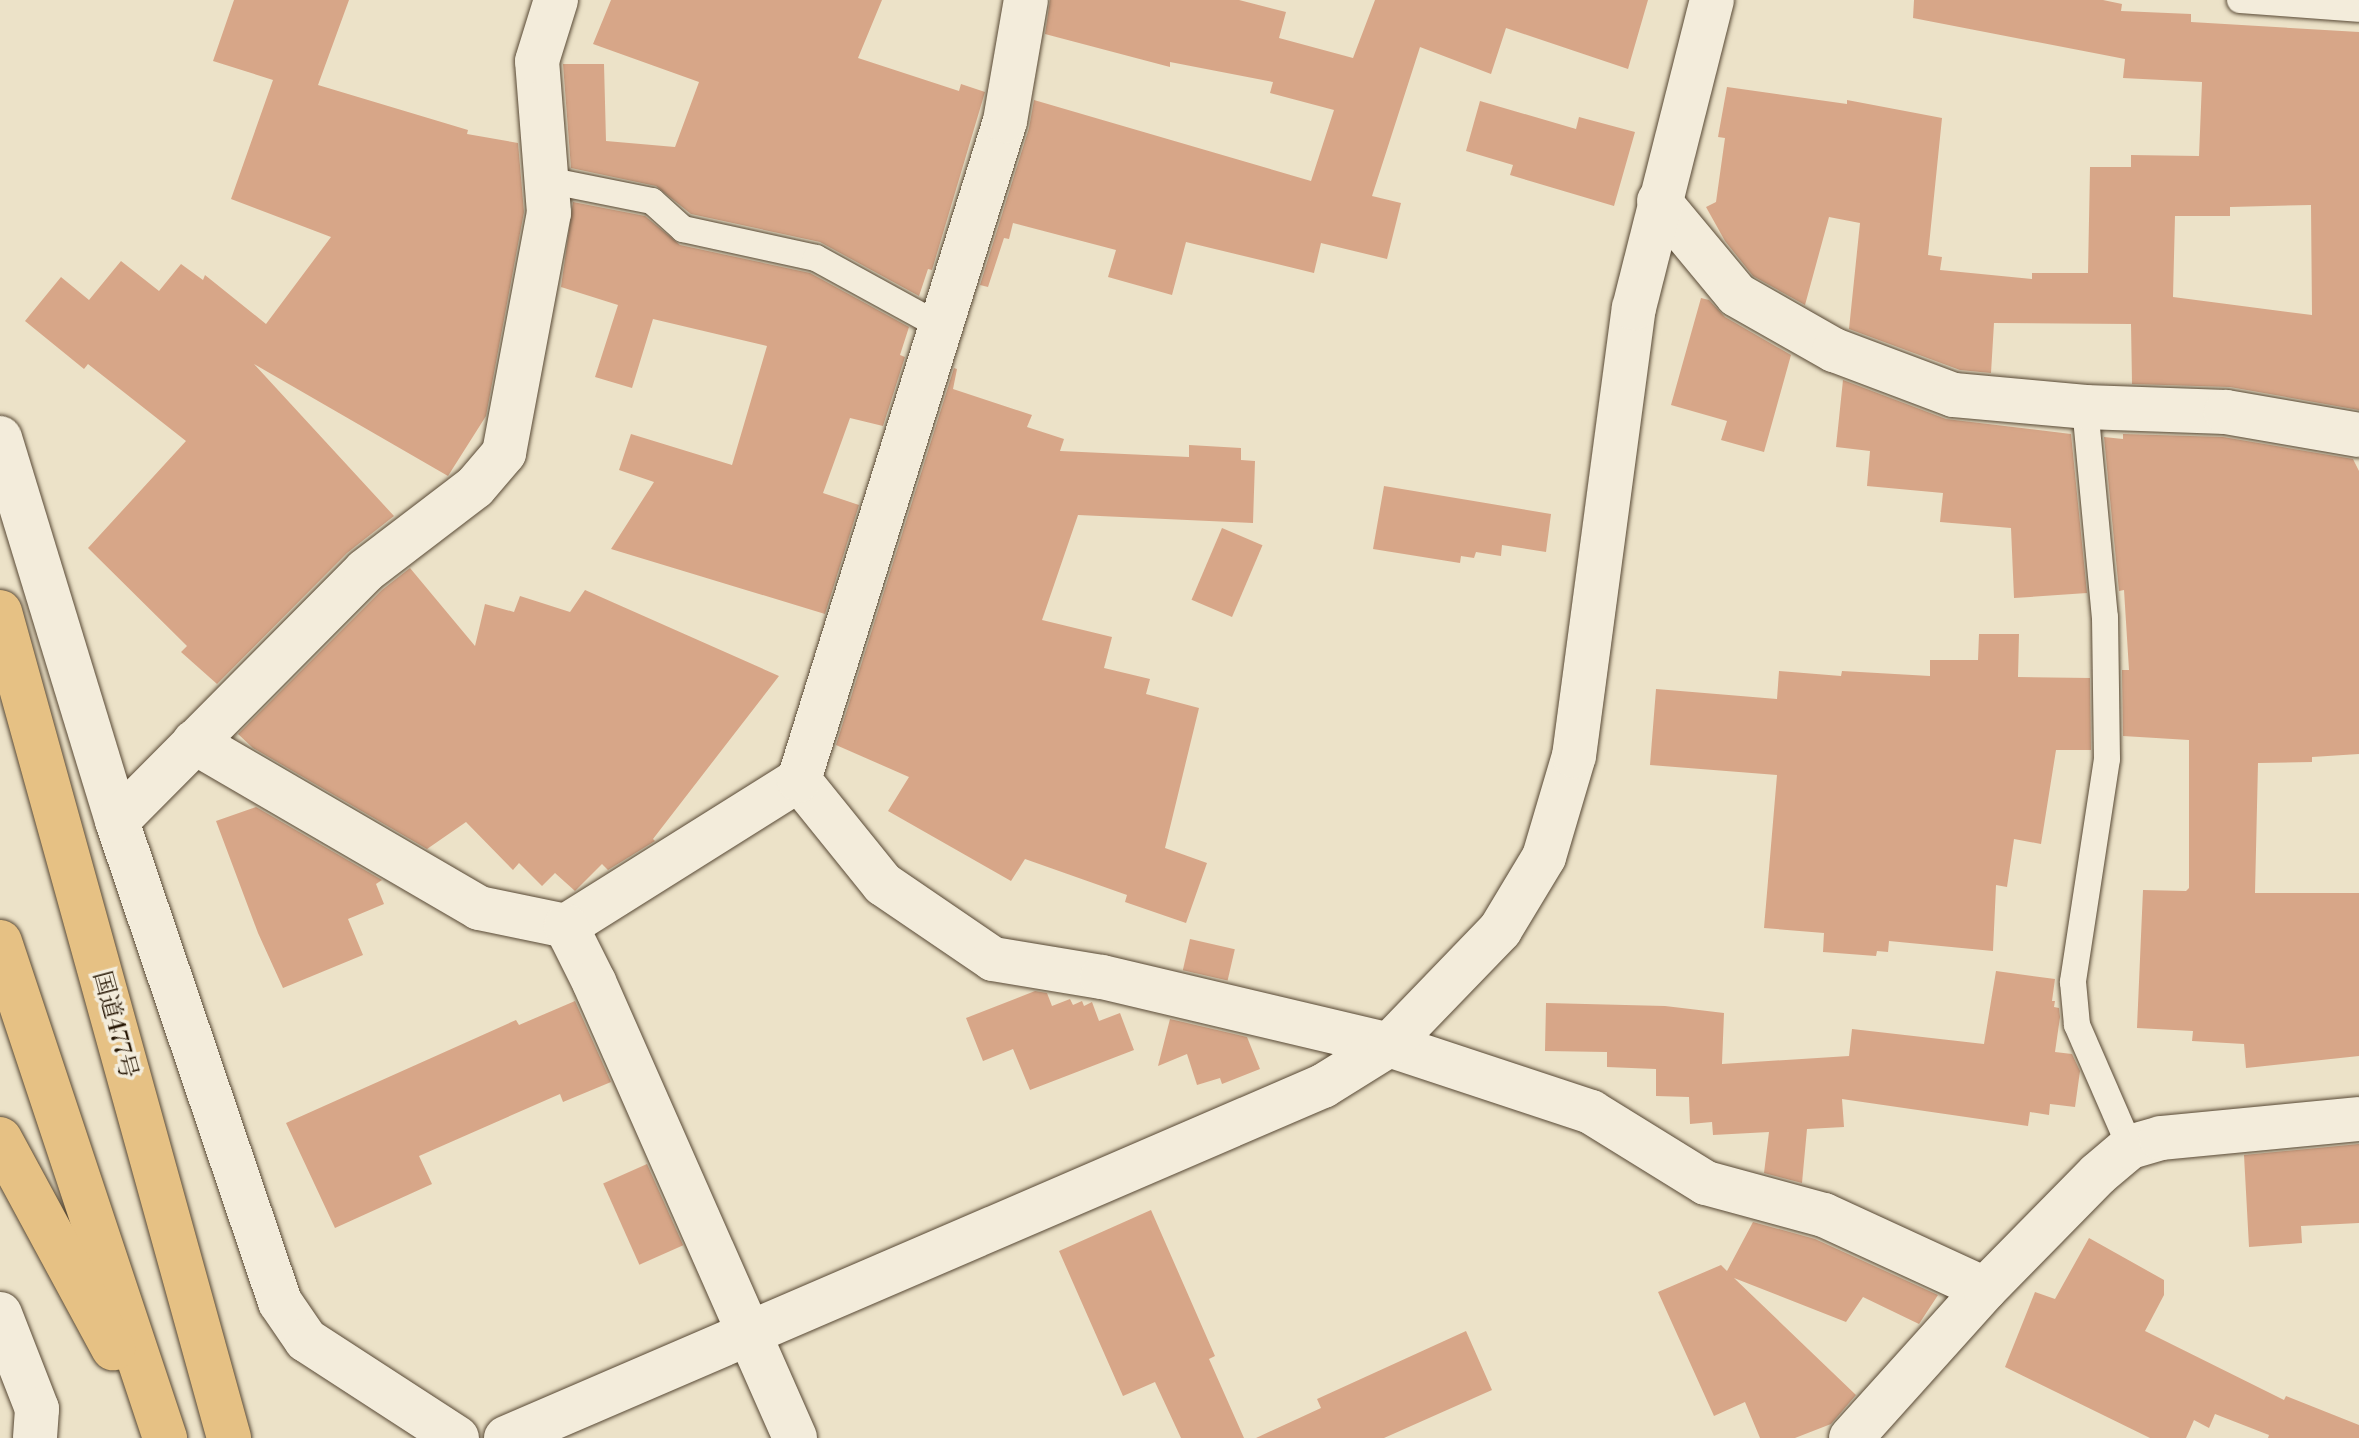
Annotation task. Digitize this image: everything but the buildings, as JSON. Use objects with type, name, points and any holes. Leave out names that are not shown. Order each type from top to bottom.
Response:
[{"type":"highway","name":"国道477号","points":[[0,612],[229,1438]]},
{"type":"highway","points":[[0,942],[163,1438]]},
{"type":"highway","points":[[0,1139],[163,1438]]},
{"type":"street","points":[[117,821],[365,571],[475,487],[504,453],[549,213],[537,61],[556,0]]},
{"type":"street","points":[[194,742],[479,908],[566,926],[799,780],[938,325],[1005,121],[1026,0]]},
{"type":"street","points":[[506,1438],[1323,1086],[1389,1045],[1500,930],[1544,857],[1574,756],[1634,308],[1712,0]]},
{"type":"street","points":[[1659,201],[1737,295],[1834,350],[1954,395],[2085,407],[2226,412],[2359,435]]},
{"type":"street","points":[[0,438],[117,821],[280,1302],[306,1340],[457,1438]]},
{"type":"street","points":[[799,780],[883,884],[993,959],[1102,977],[1389,1045],[1591,1112],[1706,1183],[1824,1215],[1985,1289]]},
{"type":"street","points":[[566,926],[594,982],[795,1438]]},
{"type":"street","points":[[1851,1438],[1985,1289],[2098,1174],[2130,1147],[2161,1138],[2359,1119]]},
{"type":"street","points":[[0,1314],[37,1409],[35,1438]]},
{"type":"lane","points":[[2240,0],[2359,9]]},
{"type":"lane","points":[[547,180],[652,201],[683,229],[816,258],[938,325]]},
{"type":"lane","points":[[2085,407],[2105,617],[2107,759],[2073,982],[2077,1025],[2130,1147]]}]
